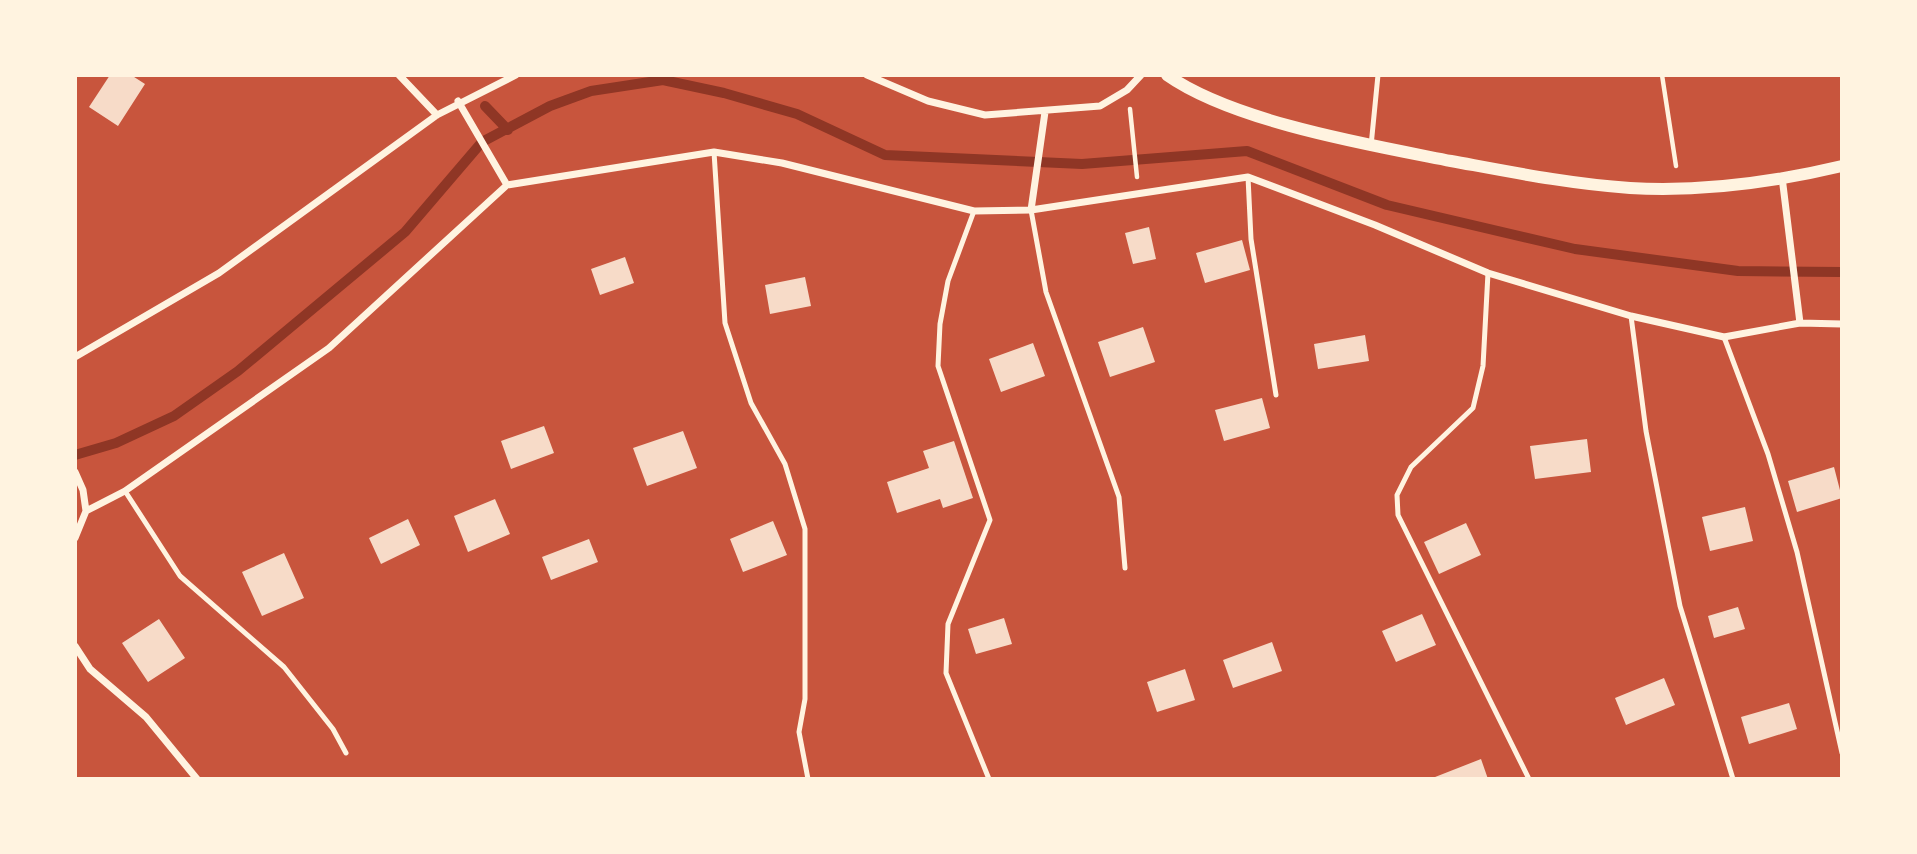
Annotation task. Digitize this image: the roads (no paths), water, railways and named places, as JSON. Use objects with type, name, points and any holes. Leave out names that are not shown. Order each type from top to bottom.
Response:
[{"type":"street","points":[[399,75],[437,115]]},
{"type":"street","points":[[75,357],[219,273],[437,115],[458,102],[516,75]]},
{"type":"street","points":[[867,75],[928,101],[985,115],[1100,106],[1127,90],[1141,75]]},
{"type":"street","points":[[1167,75],[1180,84],[1263,117],[1371,146],[1543,178],[1630,188],[1680,188],[1782,177],[1842,166]]},
{"type":"street","points":[[458,102],[507,185]]},
{"type":"street","points":[[1031,210],[1045,112]]},
{"type":"street","points":[[86,511],[125,491],[329,348],[507,185],[714,152],[782,163],[974,211],[1031,210],[1248,177],[1375,225],[1488,273],[1631,316],[1724,337],[1800,323],[1842,324]]},
{"type":"street","points":[[1782,177],[1800,323]]},
{"type":"street","points":[[75,472],[83,490],[86,511],[75,538]]},
{"type":"street","points":[[75,646],[90,669],[146,717],[197,779]]},
{"type":"lane","points":[[1371,146],[1378,75]]},
{"type":"lane","points":[[714,152],[725,323],[751,403],[785,464],[805,529],[805,699],[799,732],[808,779]]},
{"type":"lane","points":[[1248,177],[1251,239],[1276,395]]},
{"type":"lane","points":[[1031,210],[1046,292],[1119,497],[1125,568]]},
{"type":"lane","points":[[974,211],[948,281],[940,324],[938,366],[990,520],[948,624],[946,673],[989,779]]},
{"type":"lane","points":[[1488,273],[1483,366],[1473,408],[1411,467],[1397,495],[1398,515],[1529,779]]},
{"type":"lane","points":[[1631,316],[1646,431],[1679,606],[1733,779]]},
{"type":"lane","points":[[1724,337],[1768,454],[1797,552],[1842,752]]},
{"type":"lane","points":[[125,491],[180,576],[245,629],[284,667],[332,729],[346,753]]},
{"type":"waterway","points":[[75,455],[116,443],[174,416],[238,371],[405,232],[482,142],[550,106],[591,91],[663,80],[724,93],[797,114],[885,155],[1082,164],[1247,151],[1387,205],[1575,249],[1738,271],[1842,272]]},
{"type":"waterway","points":[[485,106],[508,130]]}]
